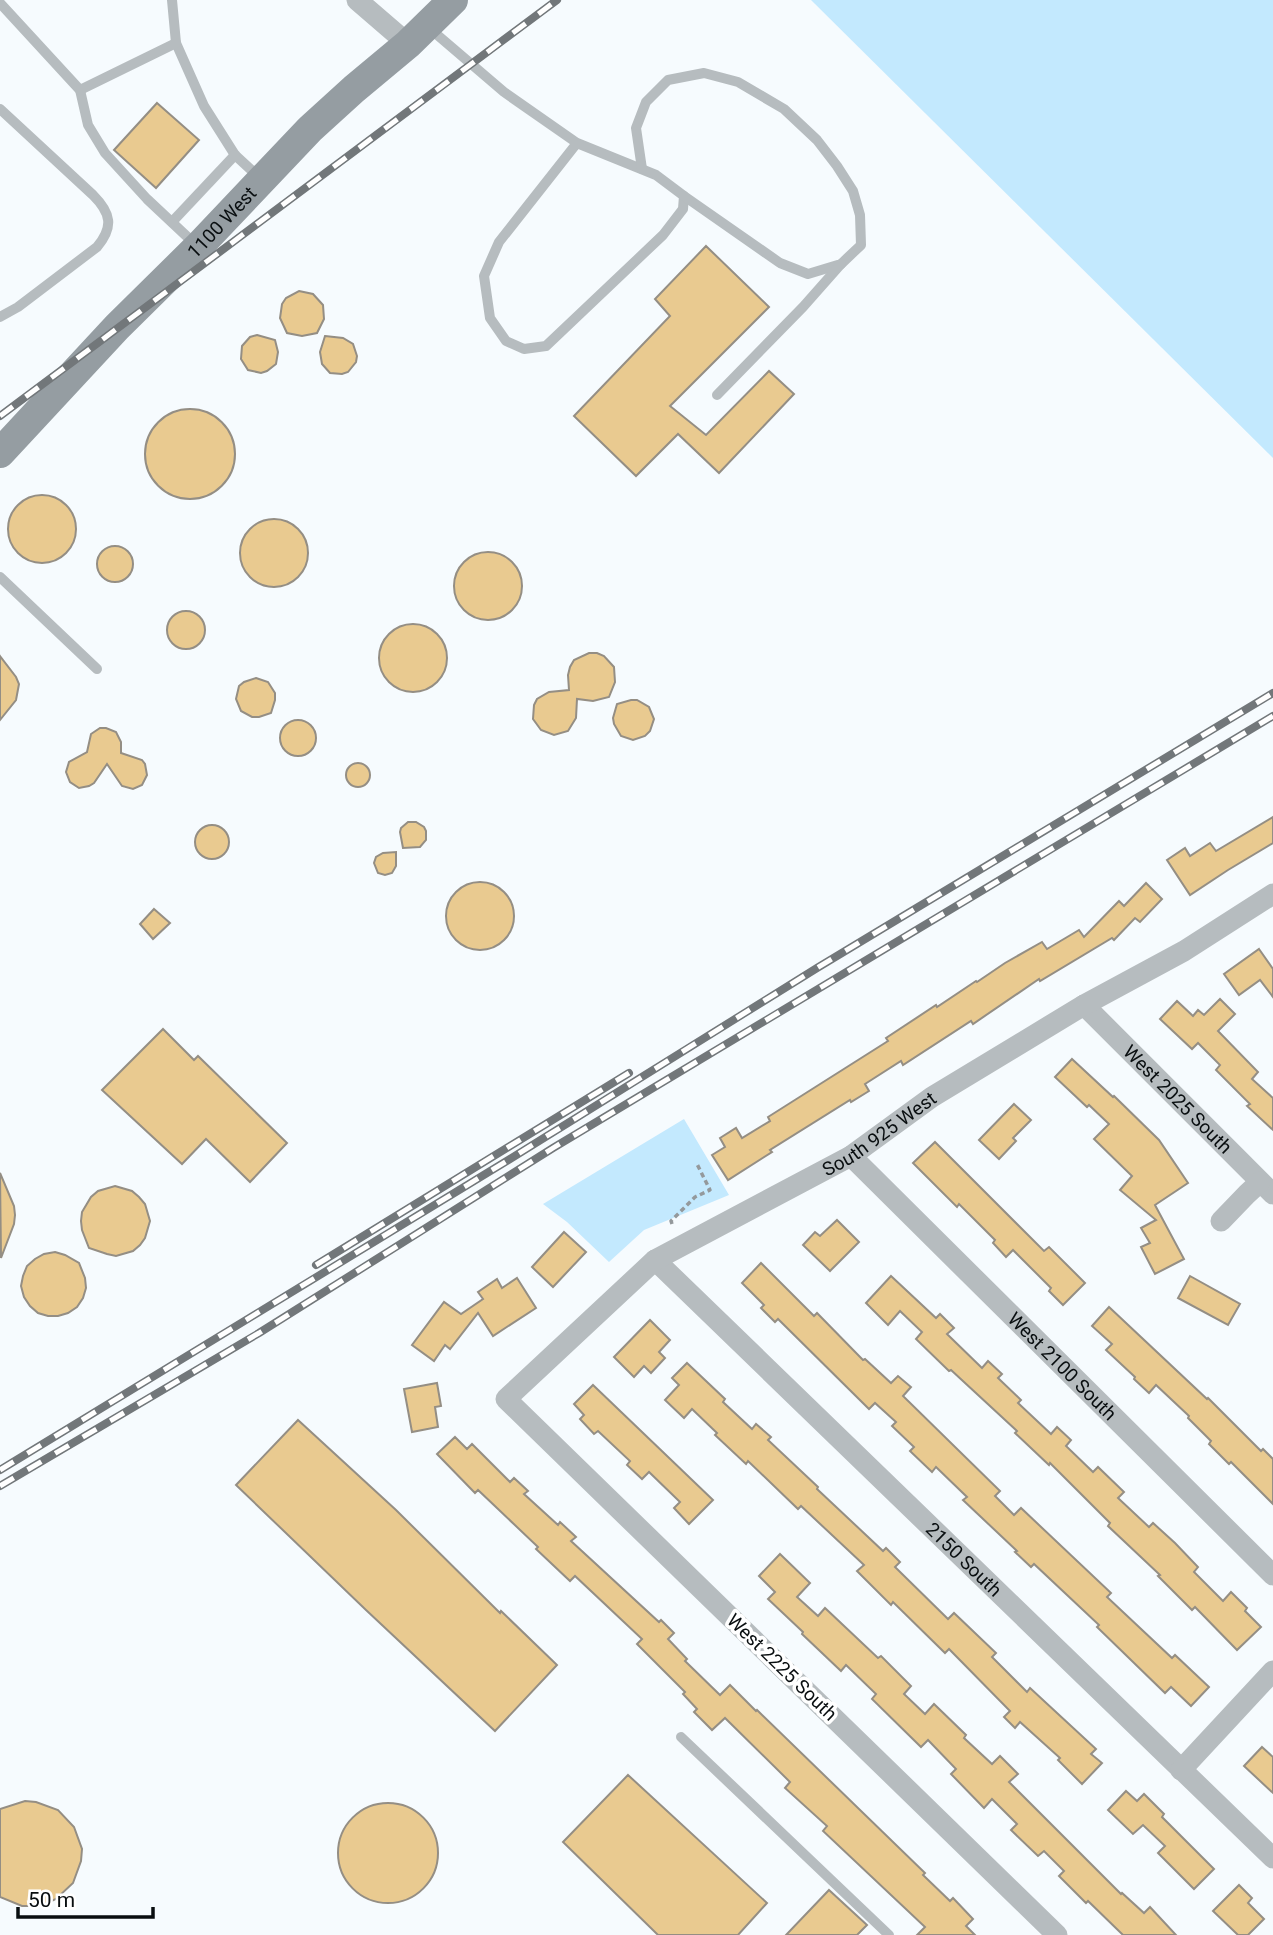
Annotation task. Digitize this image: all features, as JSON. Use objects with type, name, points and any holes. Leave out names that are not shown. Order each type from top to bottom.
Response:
[{"type":"street","points":[[356,0],[384,22],[418,35]]},
{"type":"street","name":"1100 West","points":[[0,453],[117,327],[198,247],[310,129],[418,35],[453,0]]},
{"type":"street","name":"South 925 West","points":[[506,1399],[655,1260],[852,1156],[932,1097],[1084,1005],[1184,951],[1273,894]]},
{"type":"street","name":"West 2025 South","points":[[1084,1005],[1267,1188]]},
{"type":"street","name":"West 2100 South","points":[[852,1156],[1273,1575]]},
{"type":"street","points":[[1221,1221],[1267,1188]]},
{"type":"street","name":"2150 South","points":[[655,1260],[1273,1858]]},
{"type":"street","name":"West 2225 South","points":[[506,1399],[1057,1935]]},
{"type":"street","points":[[1181,1770],[1273,1671]]},
{"type":"lane","points":[[173,0],[176,43],[204,106],[235,155],[261,179]]},
{"type":"lane","points":[[0,4],[80,90],[88,125],[105,153],[147,199],[198,247]]},
{"type":"lane","points":[[418,35],[577,143],[656,175],[780,263],[808,274],[841,264]]},
{"type":"lane","points":[[80,90],[176,43]]},
{"type":"lane","points":[[642,169],[636,128],[646,102],[668,80],[704,73],[738,82],[784,109],[809,132],[837,166],[853,191],[860,215],[861,245],[718,396]]},
{"type":"lane","points":[[0,108],[93,195],[107,210],[109,219],[104,239],[97,247],[18,307],[0,317]]},
{"type":"lane","points":[[577,143],[499,242],[484,276],[490,317],[506,341],[524,349],[546,346],[663,235],[683,209],[684,196]]},
{"type":"lane","points":[[172,222],[235,155]]},
{"type":"lane","points":[[0,577],[97,669]]},
{"type":"lane","points":[[681,1737],[889,1935]]},
{"type":"path","points":[[672,1224],[671,1221],[695,1198],[710,1190],[697,1164]]},
{"type":"shaded area","points":[[811,0],[1273,0],[1273,458]]},
{"type":"shaded area","points":[[684,1119],[729,1195],[644,1230],[609,1262],[567,1222],[543,1204]]},
{"type":"building","points":[[157,103],[199,140],[156,188],[114,150]]},
{"type":"building","points":[[706,246],[769,307],[670,406],[706,435],[769,371],[794,394],[719,473],[678,434],[636,476],[574,416],[670,316],[655,299]]},
{"type":"building","points":[[299,291],[313,294],[323,305],[324,319],[317,333],[302,336],[287,333],[280,318],[282,304],[286,298]]},
{"type":"building","points":[[257,335],[275,340],[278,352],[276,364],[261,373],[248,370],[241,359],[242,346],[250,337]]},
{"type":"building","points":[[325,336],[343,338],[353,344],[356,362],[348,372],[330,373],[322,364],[320,352]]},
{"type":"building","points":[[190,409],[207,412],[222,422],[232,437],[235,454],[232,471],[222,486],[207,496],[190,499],[173,496],[158,486],[148,471],[145,454],[148,437],[158,422],[173,412]]},
{"type":"building","points":[[42,495],[55,498],[66,505],[73,516],[76,529],[73,542],[66,553],[55,560],[42,563],[29,560],[18,553],[11,542],[8,529],[11,516],[18,505],[29,498]]},
{"type":"building","points":[[274,519],[287,522],[298,529],[305,540],[308,553],[305,566],[298,577],[287,584],[274,587],[261,584],[250,577],[243,566],[240,553],[243,540],[250,529],[261,522]]},
{"type":"building","points":[[115,546],[128,551],[133,564],[128,577],[115,582],[102,577],[97,564],[102,551]]},
{"type":"building","points":[[488,552],[501,555],[512,562],[519,573],[522,586],[519,599],[512,610],[501,617],[488,620],[475,617],[464,610],[457,599],[454,586],[457,573],[464,562],[475,555]]},
{"type":"building","points":[[186,611],[200,616],[205,630],[200,644],[186,649],[172,644],[167,630],[172,616]]},
{"type":"building","points":[[413,624],[426,627],[437,634],[444,645],[447,658],[444,671],[437,682],[426,689],[413,692],[400,689],[389,682],[382,671],[379,658],[382,645],[389,634],[400,627]]},
{"type":"building","points":[[589,653],[604,656],[614,667],[615,682],[609,697],[593,701],[577,699],[576,718],[568,731],[554,735],[541,730],[533,719],[537,699],[549,692],[569,690],[570,667],[574,660]]},
{"type":"building","points":[[0,656],[19,684],[16,700],[0,720]]},
{"type":"building","points":[[256,678],[268,682],[275,693],[275,700],[271,713],[252,717],[241,711],[236,699],[239,686]]},
{"type":"building","points":[[637,700],[649,707],[654,719],[645,736],[633,740],[621,736],[613,718],[617,704]]},
{"type":"building","points":[[298,720],[311,725],[316,738],[311,751],[298,756],[285,751],[280,738],[285,725]]},
{"type":"building","points":[[100,728],[116,732],[121,742],[121,753],[142,760],[145,764],[147,775],[142,785],[133,789],[122,786],[107,764],[89,786],[79,788],[70,782],[66,772],[69,762],[87,752],[91,734]]},
{"type":"building","points":[[358,763],[366,767],[370,775],[366,783],[358,787],[350,783],[346,775],[350,767]]},
{"type":"building","points":[[1273,817],[1273,843],[1190,895],[1167,860],[1185,848],[1190,856],[1210,843],[1216,851]]},
{"type":"building","points":[[408,822],[416,822],[426,831],[426,840],[420,847],[403,848],[400,832]]},
{"type":"building","points":[[212,825],[224,830],[229,842],[224,854],[212,859],[200,854],[195,842],[200,830]]},
{"type":"building","points":[[396,852],[396,866],[392,873],[378,873],[374,863],[376,857],[383,853]]},
{"type":"building","points":[[480,882],[493,885],[504,892],[511,903],[514,916],[511,929],[504,940],[493,947],[480,950],[467,947],[456,940],[449,929],[446,916],[449,903],[456,892],[467,885]]},
{"type":"building","points":[[1146,883],[1162,899],[1140,922],[1135,918],[1114,940],[1112,938],[1040,981],[1039,979],[973,1024],[971,1021],[903,1065],[901,1061],[865,1084],[869,1091],[770,1150],[772,1152],[728,1180],[712,1155],[725,1147],[720,1138],[736,1128],[742,1138],[770,1121],[768,1117],[888,1041],[886,1038],[936,1005],[937,1007],[1042,942],[1047,949],[1079,930],[1084,937],[1119,901],[1124,906]]},
{"type":"building","points":[[154,909],[170,923],[153,939],[140,924]]},
{"type":"building","points":[[1259,949],[1273,969],[1273,997],[1260,980],[1239,995],[1224,974]]},
{"type":"building","points":[[1220,999],[1235,1014],[1218,1031],[1258,1072],[1252,1079],[1273,1098],[1273,1130],[1247,1106],[1250,1104],[1216,1070],[1220,1065],[1198,1043],[1192,1049],[1160,1019],[1177,1001],[1193,1016],[1198,1010],[1204,1015]]},
{"type":"building","points":[[163,1029],[194,1060],[198,1056],[287,1143],[250,1182],[206,1139],[182,1164],[102,1090]]},
{"type":"building","points":[[1072,1059],[1159,1140],[1188,1183],[1155,1205],[1184,1259],[1155,1274],[1141,1247],[1150,1243],[1141,1228],[1156,1220],[1120,1190],[1132,1176],[1094,1139],[1109,1124],[1055,1077]]},
{"type":"building","points":[[1014,1104],[1031,1120],[1013,1138],[1016,1141],[999,1159],[979,1140]]},
{"type":"building","points":[[935,1142],[1044,1251],[1049,1247],[1085,1283],[1063,1305],[1049,1291],[1051,1288],[1013,1250],[1006,1257],[993,1243],[995,1240],[913,1163]]},
{"type":"building","points":[[0,1173],[15,1215],[1,1258]]},
{"type":"building","points":[[115,1186],[132,1191],[139,1197],[145,1204],[150,1221],[140,1245],[133,1251],[116,1256],[89,1248],[81,1221],[82,1212],[91,1197],[98,1191]]},
{"type":"building","points":[[837,1220],[859,1242],[830,1271],[803,1245],[815,1232],[820,1236]]},
{"type":"building","points":[[564,1232],[586,1252],[553,1287],[532,1267]]},
{"type":"building","points":[[55,1252],[79,1263],[86,1288],[77,1307],[68,1313],[48,1316],[38,1313],[30,1306],[21,1286],[27,1266],[44,1254]]},
{"type":"building","points":[[761,1263],[814,1316],[817,1313],[863,1360],[891,1383],[898,1376],[911,1387],[903,1396],[1000,1491],[995,1496],[1014,1515],[1021,1508],[1111,1593],[1107,1597],[1172,1658],[1175,1655],[1209,1687],[1191,1706],[1171,1687],[1165,1693],[1097,1627],[1099,1625],[1034,1564],[1031,1567],[1015,1552],[1017,1551],[963,1500],[967,1497],[936,1467],[932,1472],[910,1451],[914,1447],[892,1426],[896,1422],[875,1403],[869,1409],[778,1319],[775,1322],[761,1308],[764,1305],[742,1283]]},
{"type":"building","points":[[891,1276],[936,1318],[940,1314],[954,1328],[947,1334],[982,1368],[988,1361],[1002,1374],[998,1378],[1021,1400],[1018,1403],[1051,1434],[1057,1427],[1071,1440],[1066,1446],[1093,1472],[1098,1467],[1124,1492],[1118,1498],[1149,1527],[1153,1523],[1175,1543],[1198,1567],[1194,1572],[1223,1601],[1231,1592],[1261,1627],[1237,1650],[1195,1607],[1192,1610],[1050,1463],[1049,1465],[1015,1433],[1017,1431],[916,1339],[922,1332],[900,1311],[888,1325],[866,1303]]},
{"type":"building","points":[[1190,1276],[1240,1304],[1228,1325],[1178,1298]]},
{"type":"building","points":[[517,1278],[536,1308],[493,1336],[478,1313],[450,1349],[445,1345],[434,1361],[412,1345],[444,1302],[461,1314],[483,1299],[478,1292],[497,1279],[502,1288]]},
{"type":"building","points":[[1109,1307],[1261,1451],[1263,1449],[1273,1459],[1273,1504],[1209,1444],[1211,1441],[1189,1416],[1156,1385],[1149,1393],[1106,1350],[1112,1344],[1092,1326]]},
{"type":"building","points":[[650,1320],[670,1340],[659,1352],[665,1358],[651,1373],[644,1366],[634,1377],[614,1357]]},
{"type":"building","points":[[687,1363],[752,1429],[756,1424],[771,1437],[768,1440],[883,1551],[886,1548],[900,1562],[895,1567],[948,1619],[954,1613],[996,1653],[992,1657],[1027,1692],[1030,1688],[1096,1749],[1091,1754],[1102,1763],[1082,1784],[1058,1760],[1060,1758],[1020,1722],[1015,1728],[1004,1717],[1010,1711],[949,1649],[945,1653],[893,1602],[891,1605],[857,1571],[864,1565],[801,1506],[798,1509],[748,1461],[746,1464],[692,1409],[684,1418],[665,1400],[679,1385],[672,1378]]},
{"type":"building","points":[[437,1383],[441,1406],[435,1407],[438,1427],[412,1432],[404,1389]]},
{"type":"building","points":[[593,1385],[713,1500],[689,1524],[674,1508],[680,1502],[649,1472],[642,1479],[627,1465],[630,1461],[598,1431],[594,1434],[580,1419],[584,1415],[574,1404]]},
{"type":"building","points":[[298,1420],[557,1665],[495,1731],[236,1485]]},
{"type":"building","points":[[455,1437],[467,1449],[472,1444],[510,1482],[514,1478],[528,1491],[524,1494],[558,1525],[560,1522],[576,1537],[571,1541],[674,1633],[668,1639],[687,1659],[685,1661],[720,1695],[730,1685],[757,1710],[925,1873],[923,1875],[950,1901],[953,1898],[973,1919],[966,1926],[975,1935],[917,1935],[925,1927],[823,1831],[827,1826],[785,1788],[790,1782],[725,1718],[712,1730],[694,1712],[697,1709],[683,1694],[685,1692],[637,1644],[642,1639],[575,1576],[570,1581],[536,1549],[538,1547],[478,1490],[475,1493],[437,1454]]},
{"type":"building","points":[[780,1554],[810,1583],[797,1597],[818,1616],[825,1608],[878,1658],[881,1656],[911,1686],[904,1694],[925,1714],[934,1704],[992,1764],[1000,1756],[1018,1774],[1009,1782],[1121,1894],[1144,1913],[1150,1907],[1176,1935],[1123,1935],[1059,1876],[1064,1871],[1044,1851],[1038,1856],[1011,1830],[1017,1824],[992,1799],[984,1808],[951,1774],[956,1769],[928,1740],[921,1747],[872,1699],[876,1694],[846,1665],[841,1671],[802,1634],[803,1632],[768,1599],[775,1592],[759,1576]]},
{"type":"building","points":[[1262,1747],[1273,1757],[1273,1793],[1244,1766]]},
{"type":"building","points":[[628,1775],[767,1903],[738,1935],[658,1935],[563,1842]]},
{"type":"building","points":[[1126,1791],[1137,1801],[1144,1794],[1164,1814],[1162,1817],[1214,1869],[1194,1889],[1158,1853],[1165,1846],[1143,1825],[1133,1834],[1108,1810]]},
{"type":"building","points":[[25,1801],[58,1810],[74,1827],[82,1849],[81,1861],[73,1883],[56,1899],[33,1906],[22,1906],[0,1897],[0,1809]]},
{"type":"building","points":[[388,1803],[407,1806],[424,1817],[435,1834],[438,1853],[435,1872],[424,1889],[407,1900],[388,1903],[369,1900],[352,1889],[341,1872],[338,1853],[341,1834],[352,1817],[369,1806]]},
{"type":"building","points":[[1239,1885],[1252,1898],[1248,1903],[1264,1919],[1248,1935],[1238,1935],[1213,1911]]},
{"type":"building","points":[[829,1890],[867,1925],[857,1935],[786,1935]]},
{"type":"railway","points":[[0,416],[557,0]]},
{"type":"railway","points":[[0,1470],[817,968],[1273,693]]},
{"type":"railway","points":[[0,1486],[259,1333],[553,1148],[1273,716]]},
{"type":"railway","points":[[316,1265],[629,1073]]}]
